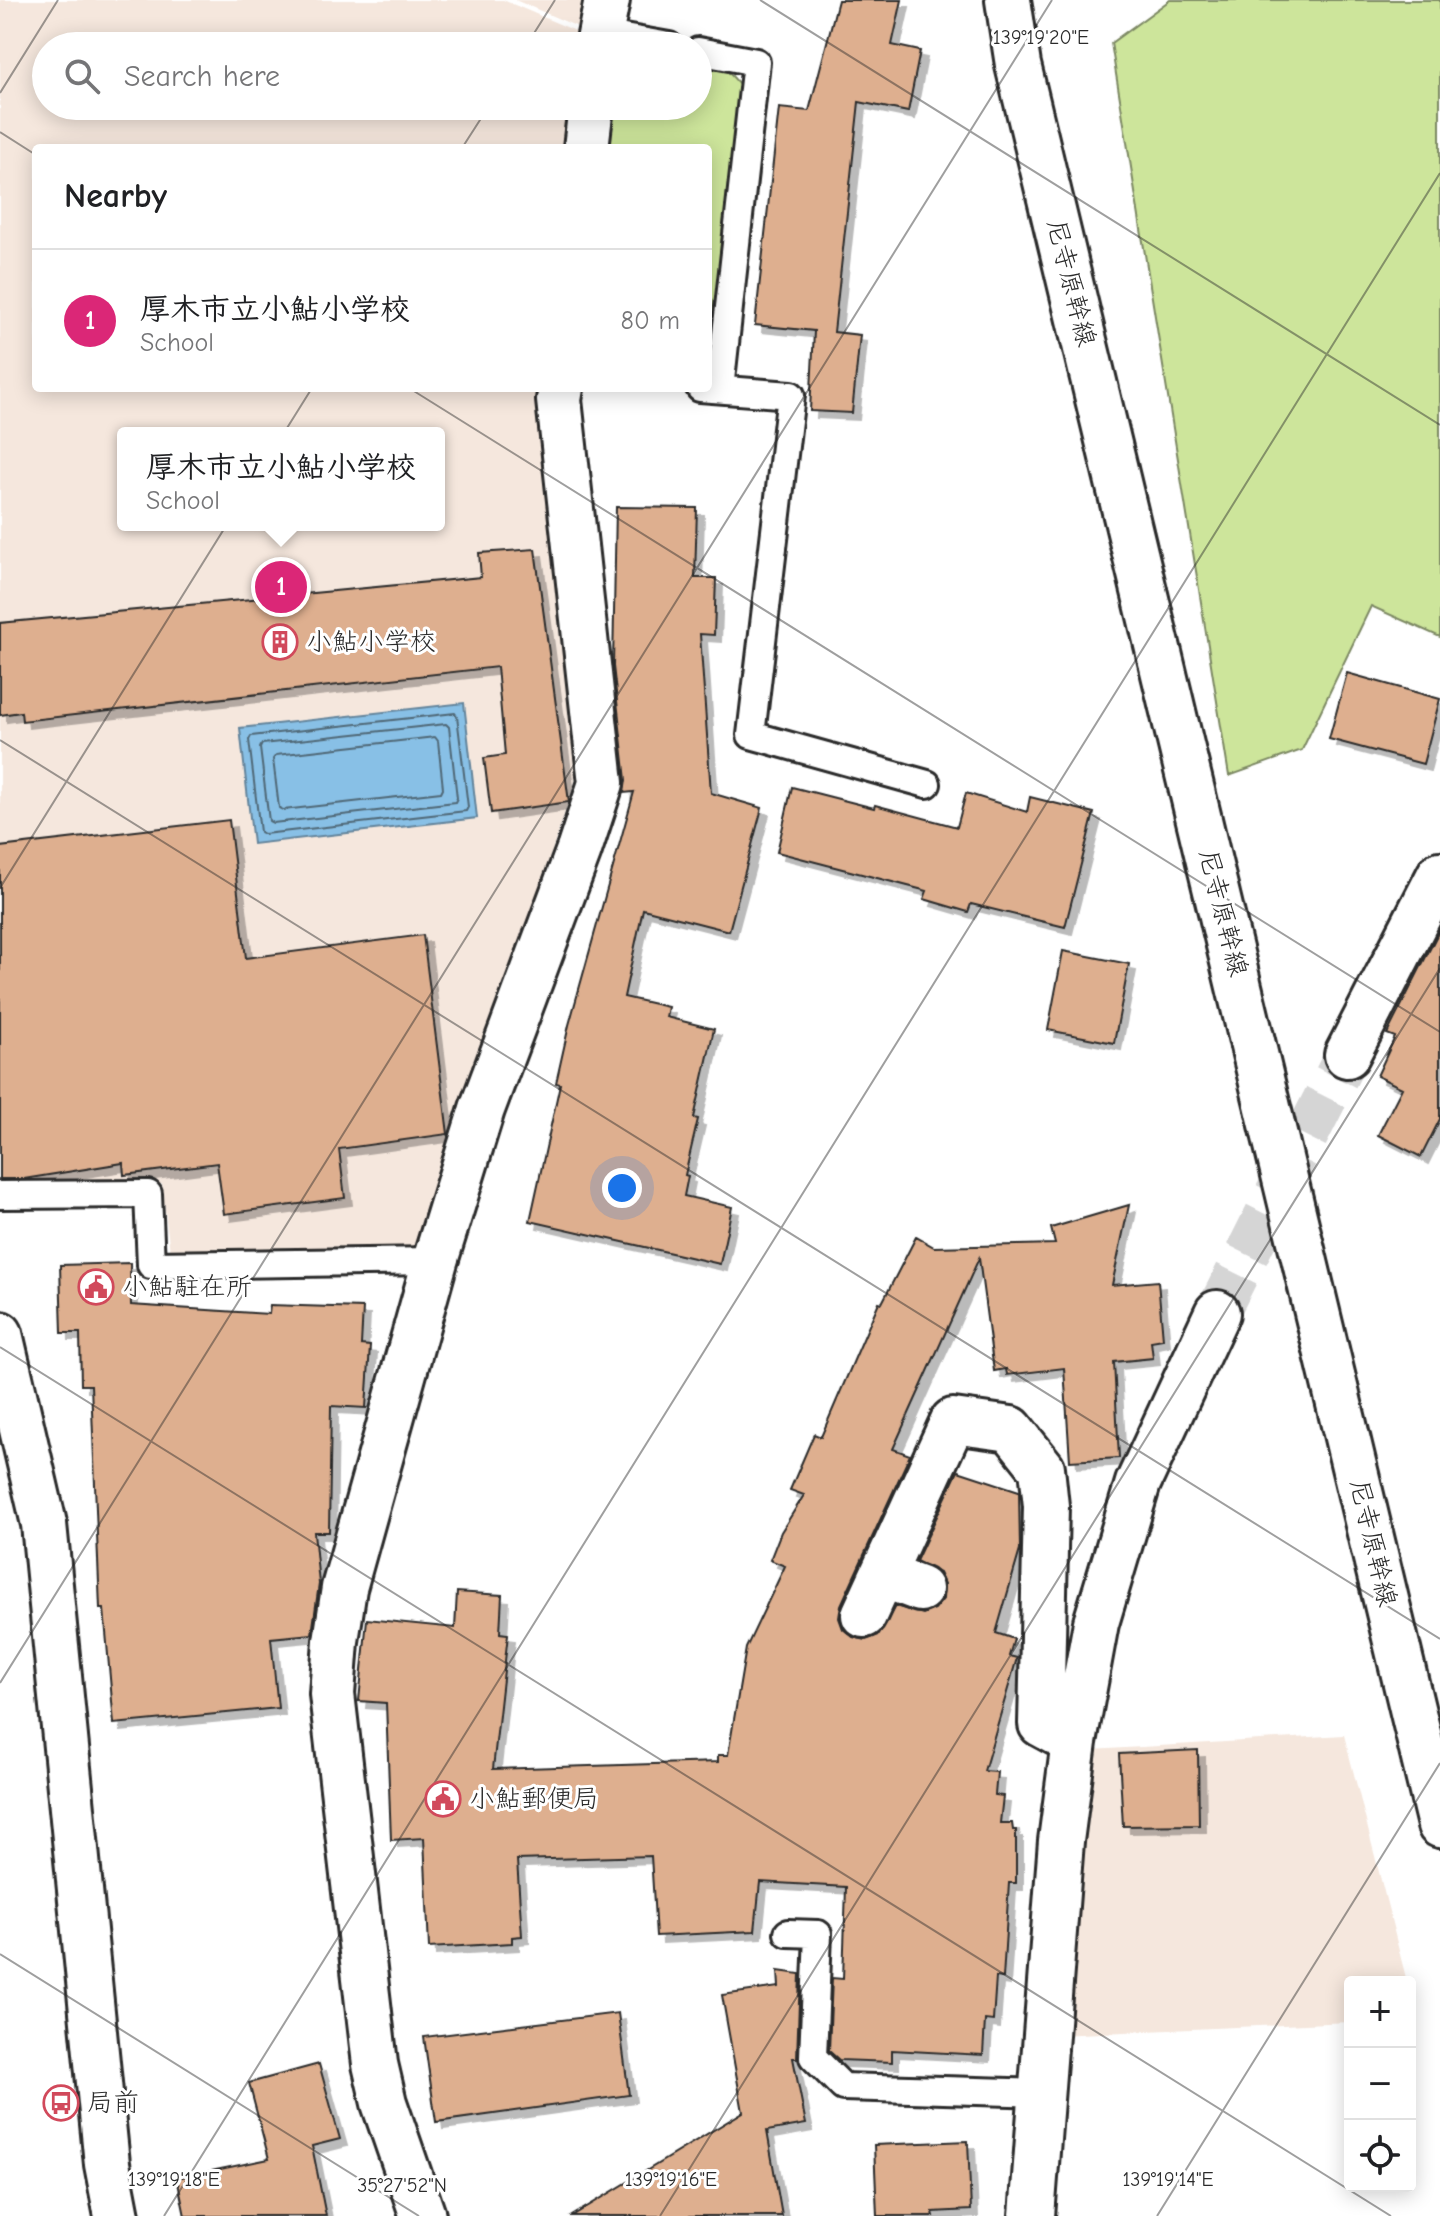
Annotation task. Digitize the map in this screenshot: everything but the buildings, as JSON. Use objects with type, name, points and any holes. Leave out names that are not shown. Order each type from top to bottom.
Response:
[{"type":"street","name":"尼寺原幹線","points":[[1008,0],[1018,65],[1440,1825]]},
{"type":"street","points":[[586,144],[589,120]]},
{"type":"street","points":[[423,2216],[384,2103],[375,2064],[332,1694],[344,1588],[435,1261],[482,1109],[601,783],[560,392]]},
{"type":"street","points":[[1347,1055],[1440,874]]},
{"type":"street","points":[[1032,2216],[1061,1841],[1074,1742],[1096,1623],[1138,1483],[1217,1313]]},
{"type":"street","points":[[0,1334],[44,1524],[107,2164],[117,2216]]},
{"type":"street","points":[[864,1615],[902,1582],[953,1421],[1011,1429],[1042,1468],[1046,1506],[1041,1724],[1074,1742]]},
{"type":"lane","points":[[712,54],[766,64],[712,377]]},
{"type":"lane","points":[[712,389],[791,395],[751,735],[927,784]]},
{"type":"lane","points":[[0,1195],[148,1194],[151,1265],[435,1261]]},
{"type":"lane","points":[[788,1933],[818,1924],[813,2057],[843,2087],[1042,2093]]},
{"type":"shaded area","points":[[0,0],[503,0],[578,32],[32,32],[32,120],[581,120],[578,144],[32,144],[32,392],[547,392],[577,775],[420,1250],[171,1261],[162,1184],[0,1185]]},
{"type":"shaded area","points":[[515,0],[597,0],[592,32]]},
{"type":"shaded area","points":[[1344,1735],[1405,1976],[1344,1976],[1344,2022],[1057,2035],[1091,1750]]},
{"type":"green space","points":[[1170,0],[1440,0],[1440,637],[1371,606],[1302,750],[1229,776],[1111,43]]},
{"type":"green space","points":[[712,62],[720,63],[742,87],[712,355],[712,144],[597,144],[599,120],[712,120]]},
{"type":"water","points":[[464,703],[477,818],[253,844],[240,728]]},
{"type":"tunnel","points":[[1217,1313],[1347,1055]]},
{"type":"place","name":"厚木市立小鮎小学校","points":[[281,587]]},
{"type":"place","name":"小鮎小学校","points":[[280,642]]},
{"type":"place","name":"小鮎駐在所","points":[[96,1287]]},
{"type":"place","name":"小鮎郵便局","points":[[443,1799]]},
{"type":"place","name":"局前","points":[[61,2103]]}]
